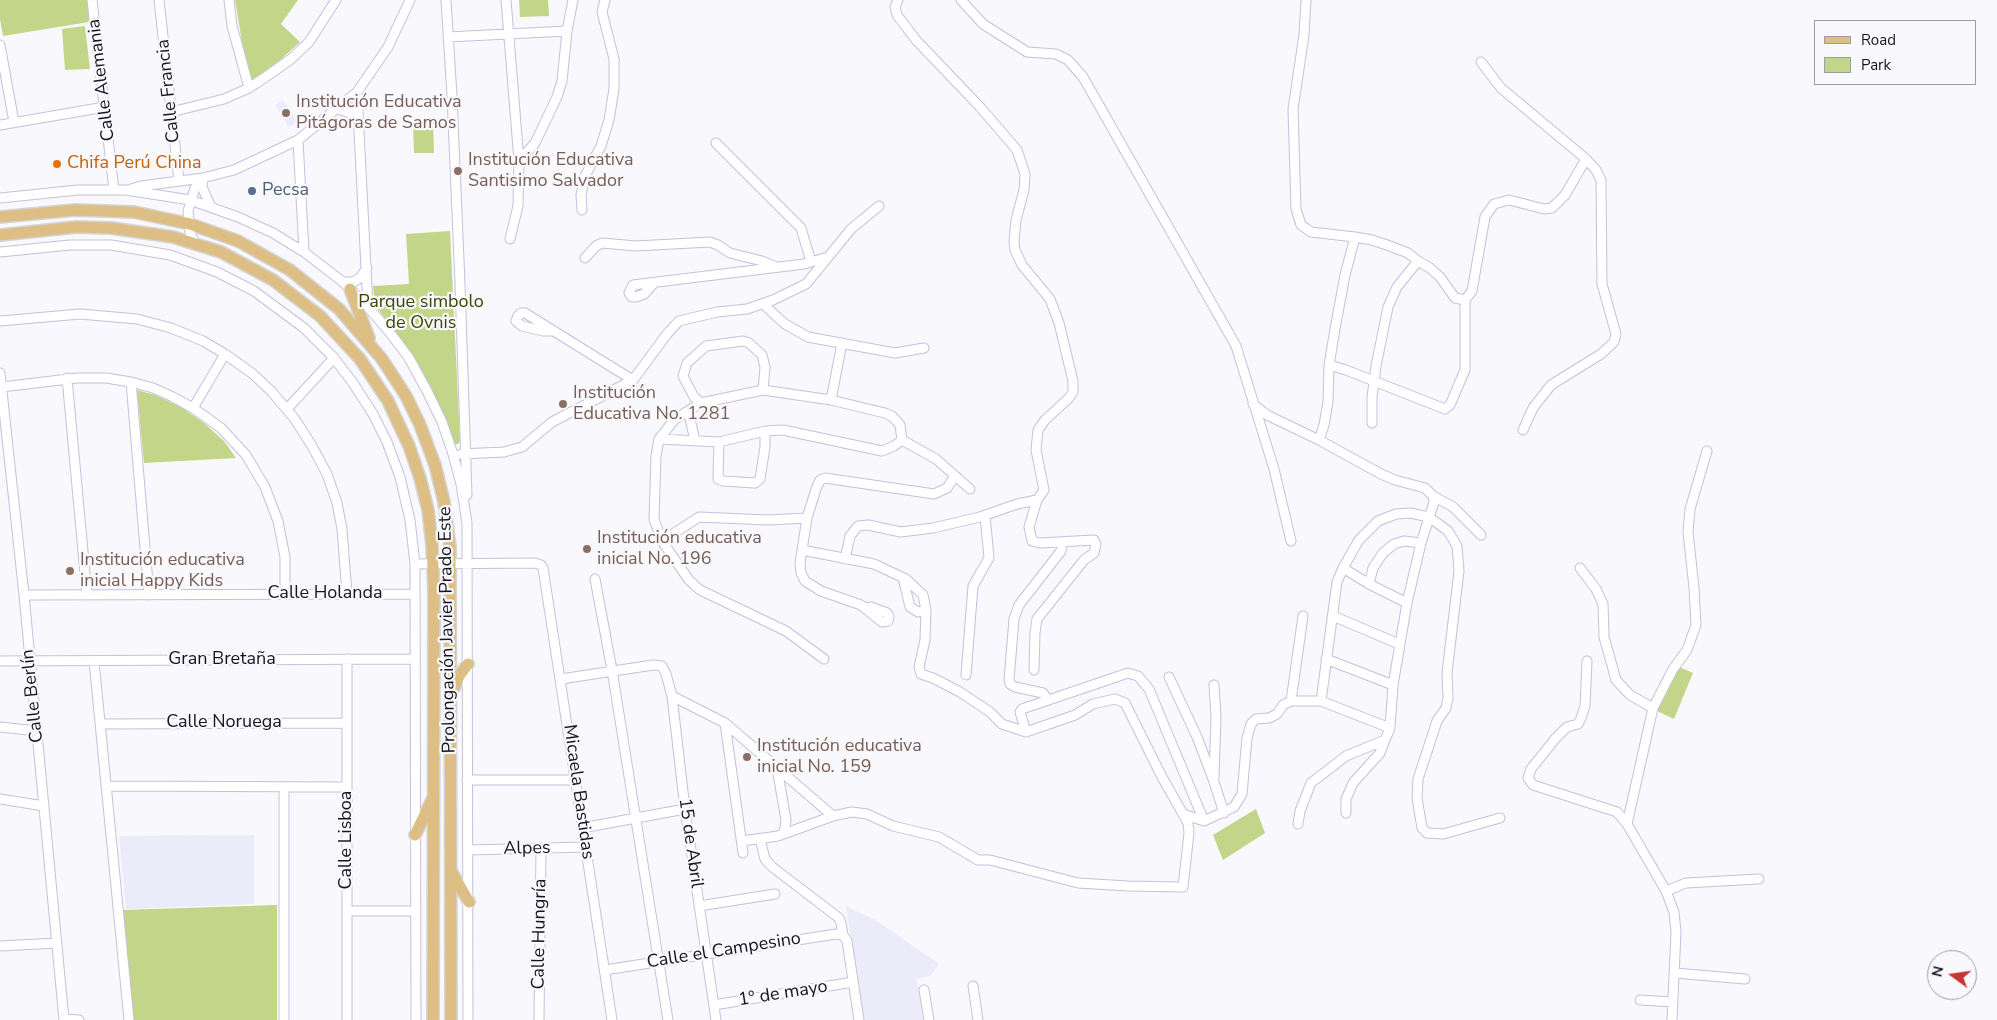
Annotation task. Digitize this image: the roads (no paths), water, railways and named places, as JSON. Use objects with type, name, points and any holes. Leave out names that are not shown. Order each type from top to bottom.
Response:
[{"type":"main road","name":"Prolongación Javier Prado Este","points":[[0,217],[54,211],[96,210],[134,212],[190,224],[238,241],[290,270],[339,309],[372,346],[406,396],[430,451],[444,502],[451,564],[451,1020]]},
{"type":"main road","name":"Prolongación Javier Prado Este","points":[[0,235],[76,227],[151,232],[195,243],[239,260],[289,291],[320,316],[360,359],[388,401],[410,446],[426,502],[433,564],[433,1020]]},
{"type":"main road","points":[[347,286],[372,346]]},
{"type":"main road","points":[[450,696],[457,679],[468,664]]},
{"type":"main road","points":[[415,835],[434,797]]},
{"type":"main road","points":[[451,871],[469,902]]},
{"type":"street","name":"Calle Alemania","points":[[92,0],[114,190]]},
{"type":"street","name":"Calle Francia","points":[[159,0],[179,182]]},
{"type":"street","points":[[229,0],[232,26],[249,88]]},
{"type":"street","points":[[171,112],[196,108],[249,88],[291,59],[306,44],[325,20],[336,0]]},
{"type":"street","points":[[126,190],[141,186],[203,178],[234,170],[298,140],[357,92],[388,47],[410,0]]},
{"type":"street","points":[[446,0],[452,96],[467,454],[467,523]]},
{"type":"street","points":[[506,0],[520,161],[518,206],[510,239]]},
{"type":"street","points":[[520,161],[535,143],[562,81],[567,31],[573,0]]},
{"type":"street","points":[[582,210],[581,195],[585,176],[601,146],[609,120],[614,89],[614,59],[602,12],[605,0]]},
{"type":"street","points":[[898,0],[895,7],[897,16],[916,40],[980,107],[1017,150],[1024,174],[1024,190],[1016,226],[1015,250],[1022,265],[1050,299],[1060,323],[1073,381],[1073,392],[1069,398],[1045,420],[1038,430],[1036,450],[1044,490],[1037,500],[1029,528],[1032,541],[1035,543],[1094,540],[1096,544],[1094,553],[1084,560],[1037,618],[1034,670]]},
{"type":"street","points":[[961,0],[983,24],[1012,43],[1027,52],[1056,54],[1068,60],[1083,77],[1236,346],[1279,485],[1291,541]]},
{"type":"street","points":[[1306,0],[1304,35],[1293,109],[1296,209],[1301,224],[1311,232],[1372,240],[1408,253],[1440,277],[1455,298],[1465,300]]},
{"type":"street","points":[[448,37],[509,32],[567,31]]},
{"type":"street","points":[[0,45],[14,122]]},
{"type":"street","points":[[1482,62],[1501,88],[1586,160],[1596,170],[1601,180],[1602,284],[1616,334],[1614,342],[1601,354],[1551,385],[1533,408],[1524,430]]},
{"type":"street","points":[[357,92],[368,306]]},
{"type":"street","points":[[0,125],[105,107]]},
{"type":"street","points":[[337,109],[358,115]]},
{"type":"street","points":[[298,140],[304,252]]},
{"type":"street","points":[[716,143],[801,228],[811,262]]},
{"type":"street","points":[[1329,365],[1374,380],[1438,408],[1445,409],[1450,405],[1465,370],[1465,300],[1472,291],[1485,216],[1494,204],[1509,200],[1552,208],[1565,196],[1586,160]]},
{"type":"street","points":[[195,243],[190,232],[188,211],[195,188],[203,178]]},
{"type":"street","points":[[203,178],[202,187],[211,207]]},
{"type":"street","name":"Prolongación Javier Prado Este","points":[[0,198],[78,190],[126,190],[190,200],[273,233],[304,252],[347,286],[368,306],[392,334],[423,382],[442,422],[453,454],[461,484],[467,523],[468,1020]]},
{"type":"street","points":[[453,454],[504,452],[522,447],[552,422],[634,380],[667,334],[679,321],[717,312],[747,309],[763,304],[806,284],[851,229],[879,206]]},
{"type":"street","points":[[1319,440],[1328,402],[1329,365],[1345,275],[1355,237]]},
{"type":"street","points":[[585,258],[596,246],[602,243],[636,246],[710,242],[718,245],[730,254],[762,261],[774,266]]},
{"type":"street","name":"Prolongación Javier Prado Este","points":[[0,252],[90,244],[130,247],[184,259],[236,281],[272,302],[304,328],[334,358],[373,414],[387,442],[400,477],[410,520],[415,564],[416,1020]]},
{"type":"street","points":[[654,283],[811,262],[828,257]]},
{"type":"street","points":[[1372,423],[1374,380],[1388,307],[1397,287],[1418,261]]},
{"type":"street","points":[[347,286],[360,278],[367,268]]},
{"type":"street","points":[[763,304],[785,324],[808,337],[896,354],[924,348]]},
{"type":"street","points":[[0,321],[66,314],[120,316],[171,328],[202,341],[225,354],[253,374],[287,409],[312,446],[332,488],[342,529],[347,594]]},
{"type":"street","points":[[554,331],[634,380]]},
{"type":"street","points":[[700,403],[683,376],[686,363],[706,346],[743,341],[749,343],[762,355],[765,367],[763,390]]},
{"type":"street","points":[[830,400],[842,343]]},
{"type":"street","points":[[193,408],[225,354]]},
{"type":"street","points":[[287,409],[334,358]]},
{"type":"street","name":"Calle Berlín","points":[[0,373],[24,596],[64,1019]]},
{"type":"street","points":[[2,387],[67,378],[97,378],[131,382],[163,392],[193,408],[221,428],[246,455],[265,487],[280,530],[285,557],[285,594]]},
{"type":"street","points":[[67,378],[87,595]]},
{"type":"street","points":[[131,382],[149,595]]},
{"type":"street","points":[[824,659],[786,631],[700,590],[689,580],[662,541],[654,519],[656,456],[659,440],[675,418],[700,403],[763,390],[830,400],[892,416],[900,424],[902,440]]},
{"type":"street","points":[[1253,404],[1267,415],[1319,440],[1381,474],[1425,488],[1433,496],[1453,507],[1481,535]]},
{"type":"street","points":[[688,411],[695,440]]},
{"type":"street","points":[[659,440],[719,442],[765,431],[783,430],[882,451],[902,440]]},
{"type":"street","points":[[719,442],[718,479],[755,483],[760,479],[766,448],[765,431]]},
{"type":"street","points":[[902,440],[936,459],[970,489]]},
{"type":"street","points":[[1627,824],[1653,708],[1673,668],[1687,650],[1696,625],[1688,532],[1690,509],[1707,452]]},
{"type":"street","points":[[866,608],[821,591],[805,581],[801,573],[802,550],[807,518],[820,480],[825,478],[934,494],[947,488],[955,476]]},
{"type":"street","points":[[1346,813],[1346,800],[1353,783],[1380,753],[1390,728],[1399,644],[1421,543],[1434,502],[1433,496]]},
{"type":"street","points":[[845,559],[850,536],[858,526],[868,525],[901,532],[934,528],[1037,500]]},
{"type":"street","points":[[1320,701],[1337,582],[1359,540],[1378,521],[1396,514],[1410,513],[1429,517],[1448,531],[1456,546],[1459,571],[1448,672],[1448,698],[1446,708],[1437,721],[1418,779],[1417,798],[1422,828],[1427,833],[1443,834],[1500,818]]},
{"type":"street","points":[[966,675],[973,586],[989,558],[986,515]]},
{"type":"street","points":[[662,541],[699,517],[768,520],[807,518]]},
{"type":"street","points":[[1369,584],[1373,568],[1383,553],[1394,544],[1404,541],[1421,543]]},
{"type":"street","points":[[1048,700],[1043,694],[1015,687],[1010,684],[1009,680],[1014,620],[1019,605],[1061,551],[1062,546],[1060,542]]},
{"type":"street","points":[[742,841],[778,836],[833,816],[852,812],[867,814],[892,826],[939,837],[978,860],[990,860],[1078,883],[1182,887],[1184,883],[1189,833],[1188,823],[1162,777],[1125,703],[1115,699],[1093,704],[1075,715],[1026,732],[1002,724],[990,712],[960,692],[921,674],[919,667],[925,640],[926,610],[923,595],[915,586],[874,564],[802,550]]},
{"type":"street","name":"Micaela Bastidas","points":[[468,565],[535,563],[542,565],[612,1020]]},
{"type":"street","points":[[415,564],[468,565]]},
{"type":"street","points":[[1343,568],[1369,584],[1407,603]]},
{"type":"street","points":[[1580,568],[1596,589],[1603,604],[1605,618],[1604,637],[1616,680],[1630,694],[1653,708]]},
{"type":"street","points":[[903,578],[910,606],[918,612],[926,610]]},
{"type":"street","points":[[595,579],[612,670],[668,1020]]},
{"type":"street","name":"Calle Holanda","points":[[24,596],[415,594]]},
{"type":"street","points":[[1291,701],[1303,616]]},
{"type":"street","points":[[1333,616],[1399,644]]},
{"type":"street","name":"Calle Lisboa","points":[[346,659],[347,1020]]},
{"type":"street","name":"Gran Bretaña","points":[[0,661],[415,659]]},
{"type":"street","points":[[1326,659],[1393,686]]},
{"type":"street","points":[[94,661],[129,1020]]},
{"type":"street","points":[[1587,661],[1585,706],[1578,724],[1568,728],[1555,739],[1531,769],[1528,778],[1533,785],[1616,812],[1622,816],[1627,824],[1672,902],[1676,922],[1672,1020]]},
{"type":"street","name":"15 de Abril","points":[[612,670],[653,665],[662,666],[666,674],[672,696],[685,809],[716,1020]]},
{"type":"street","points":[[561,679],[612,670]]},
{"type":"street","points":[[1026,732],[1020,710],[1128,673],[1138,676],[1149,688],[1204,821]]},
{"type":"street","points":[[1169,677],[1214,779],[1224,813]]},
{"type":"street","points":[[1214,685],[1216,717],[1214,779]]},
{"type":"street","points":[[672,696],[725,723],[833,816]]},
{"type":"street","points":[[1183,814],[1204,821],[1234,807],[1242,794],[1247,738],[1251,724],[1256,719],[1270,718],[1277,714],[1283,705],[1291,701],[1320,701],[1390,728]]},
{"type":"street","name":"Calle Noruega","points":[[101,724],[347,723]]},
{"type":"street","points":[[725,723],[743,853]]},
{"type":"street","points":[[0,727],[37,732]]},
{"type":"street","points":[[1298,824],[1303,802],[1311,783],[1346,756],[1385,740]]},
{"type":"street","points":[[777,768],[786,820],[784,834]]},
{"type":"street","points":[[467,780],[576,780]]},
{"type":"street","points":[[107,786],[347,787]]},
{"type":"street","points":[[284,787],[284,1020]]},
{"type":"street","points":[[0,799],[44,806]]},
{"type":"street","points":[[582,828],[685,809]]},
{"type":"street","points":[[760,839],[765,859],[771,866],[839,918],[846,941],[859,1020]]},
{"type":"street","name":"Alpes","points":[[468,850],[586,848]]},
{"type":"street","name":"Calle Hungría","points":[[539,1020],[541,849]]},
{"type":"street","points":[[1666,891],[1686,883],[1759,878]]},
{"type":"street","points":[[699,906],[776,894]]},
{"type":"street","points":[[347,911],[416,911]]},
{"type":"street","name":"Calle el Campesino","points":[[605,970],[836,934],[843,935]]},
{"type":"street","points":[[0,946],[57,942]]},
{"type":"street","points":[[1674,973],[1745,979]]},
{"type":"street","name":"1º de mayo","points":[[714,1005],[853,982]]},
{"type":"street","points":[[973,986],[978,1020]]},
{"type":"street","points":[[924,990],[929,1020]]},
{"type":"street","points":[[1640,1000],[1673,1002]]},
{"type":"street","points":[[64,1019],[79,1020]]},
{"type":"place","name":"Institución Educativa Pitágoras de Samos","points":[[286,113]]},
{"type":"place","name":"Chifa Perú China","points":[[57,164]]},
{"type":"place","name":"Institución Educativa Santisimo Salvador","points":[[458,171]]},
{"type":"place","name":"Pecsa","points":[[252,191]]},
{"type":"place","name":"Institución Educativa No. 1281","points":[[563,404]]},
{"type":"place","name":"Institución educativa inicial No. 196","points":[[587,549]]},
{"type":"place","name":"Institución educativa inicial Happy Kids","points":[[70,571]]},
{"type":"place","name":"Institución educativa inicial No. 159","points":[[747,757]]},
{"type":"park label","name":"Parque simbolo de Ovnis","points":[[421,313]]}]
